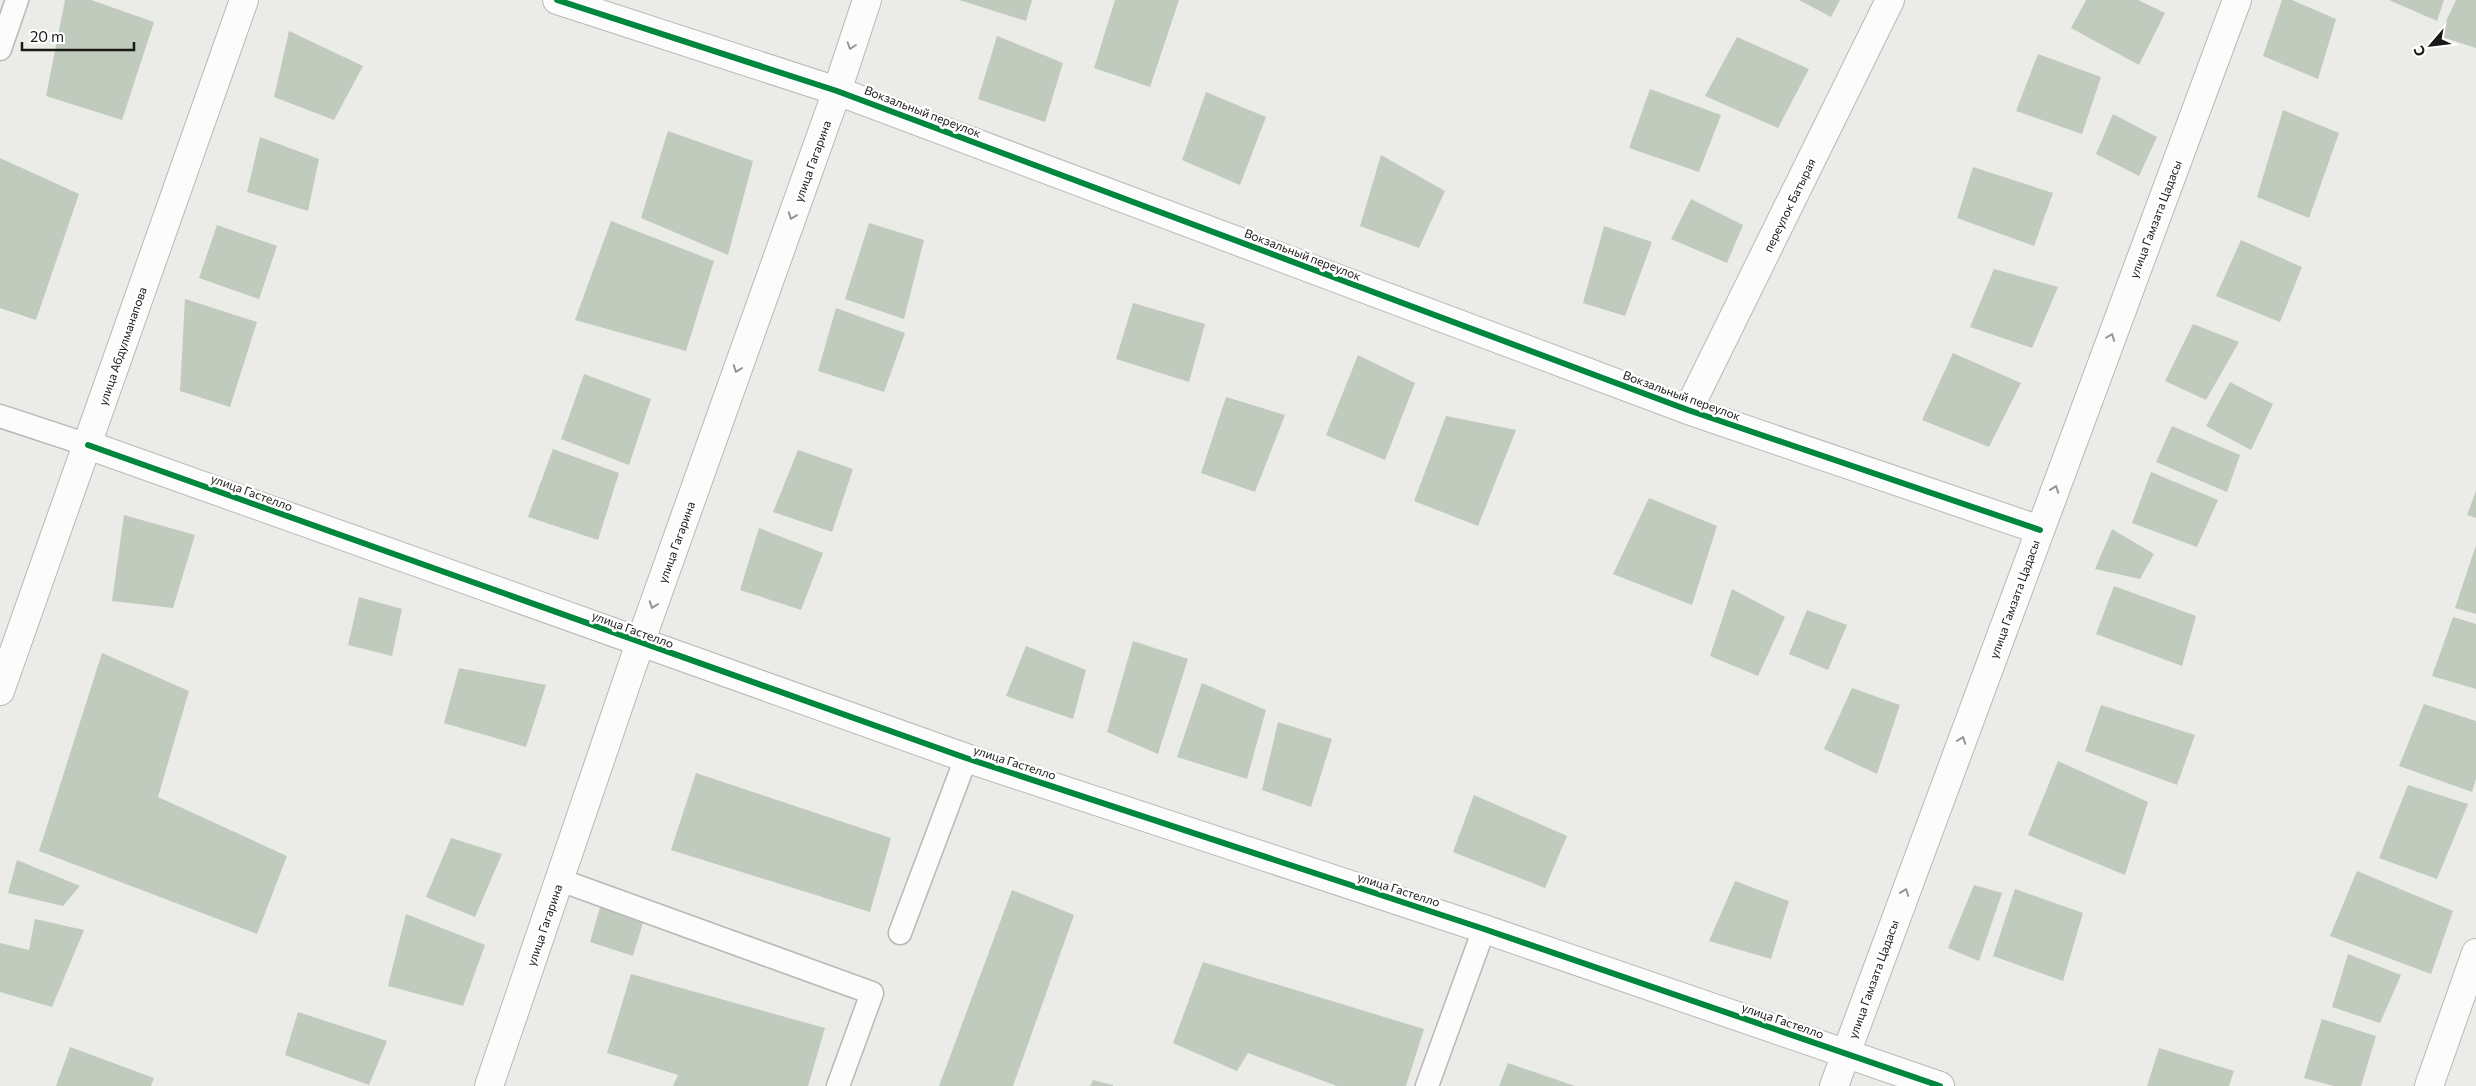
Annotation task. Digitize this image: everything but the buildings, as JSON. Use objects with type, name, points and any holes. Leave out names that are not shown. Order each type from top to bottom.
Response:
[{"type":"street","name":"улица Абдулманапова","points":[[0,691],[244,0]]},
{"type":"street","name":"Вокзальный переулок","points":[[557,0],[837,91],[1688,410],[2040,530]]},
{"type":"street","name":"улица Гагарина","points":[[489,1086],[640,643],[837,91],[867,0]]},
{"type":"street","name":"переулок Батырая","points":[[1688,410],[1890,0]]},
{"type":"street","name":"улица Гамзата Цадасы","points":[[1834,1086],[2237,0]]},
{"type":"street","name":"улица Гастелло","points":[[88,445],[966,758],[1484,929],[1940,1086]]},
{"type":"street","points":[[2429,1086],[2476,953]]},
{"type":"lane","points":[[0,49],[17,0]]},
{"type":"lane","points":[[0,416],[88,445]]},
{"type":"lane","points":[[900,933],[966,758]]},
{"type":"lane","points":[[560,880],[872,992],[838,1086]]},
{"type":"lane","points":[[1427,1086],[1484,929]]},
{"type":"cycle path","points":[[557,0],[837,91],[1688,410],[2040,530]]},
{"type":"cycle path","points":[[88,445],[966,758],[1484,929],[1940,1086]]}]
